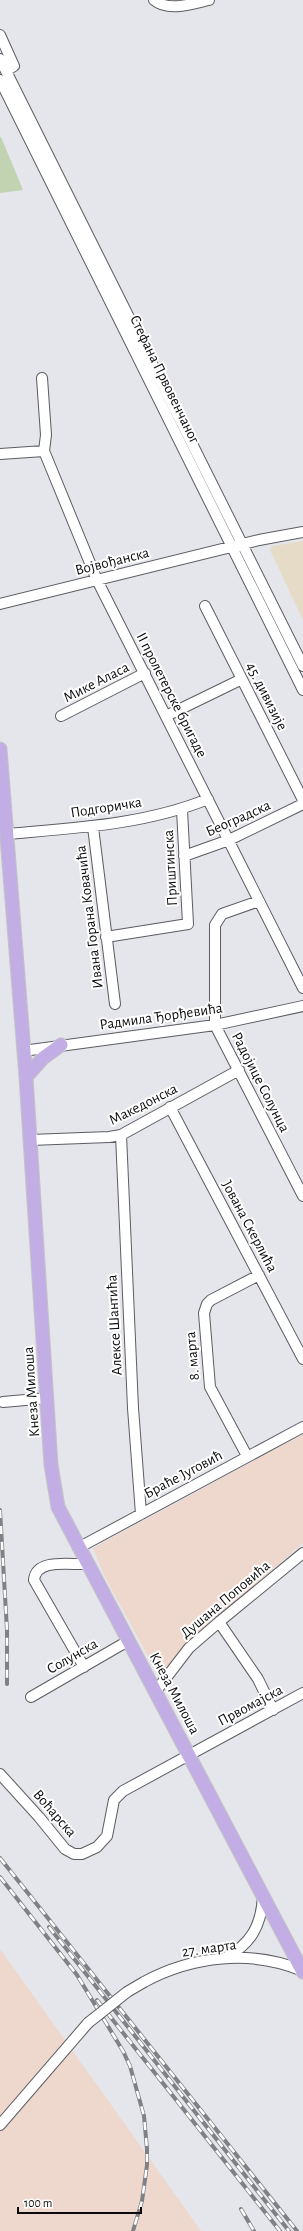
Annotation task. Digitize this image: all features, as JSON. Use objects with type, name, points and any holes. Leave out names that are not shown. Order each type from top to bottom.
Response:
[{"type":"main road","name":"Кнеза Милоша","points":[[0,750],[26,1077],[48,1398],[51,1465],[56,1498],[62,1517],[86,1564],[156,1691],[303,1971]]},
{"type":"main road","points":[[26,1077],[43,1058],[62,1045]]},
{"type":"street","points":[[154,0],[159,4],[171,6],[209,0]]},
{"type":"street","points":[[0,35],[14,66],[6,71]]},
{"type":"street","name":"Стефана Првовенчаног","points":[[0,59],[237,546],[303,690]]},
{"type":"street","name":"Стефана Првовенчаног","points":[[0,80],[237,546],[303,666]]},
{"type":"street","points":[[0,454],[44,451],[46,435],[42,378]]},
{"type":"street","name":"II пролетерске бригаде","points":[[44,451],[97,580],[303,988]]},
{"type":"street","name":"Војвођанска","points":[[0,604],[237,546],[303,532]]},
{"type":"street","name":"45. дивизије","points":[[205,606],[303,800]]},
{"type":"street","name":"Мике Аласа","points":[[62,716],[144,673]]},
{"type":"street","points":[[166,716],[242,679]]},
{"type":"street","name":"Подгоричка","points":[[6,834],[93,827],[182,810],[208,799]]},
{"type":"street","name":"Београдска","points":[[184,856],[229,840],[303,804]]},
{"type":"street","name":"Приштинска","points":[[106,937],[188,924],[182,810]]},
{"type":"street","name":"Ивана Горана Ковачића","points":[[93,827],[115,1004]]},
{"type":"street","points":[[215,1025],[215,925],[222,914],[259,901]]},
{"type":"street","name":"Радмила Ђорђевића","points":[[23,1050],[215,1025],[303,1006]]},
{"type":"street","name":"Радојице Солунца","points":[[215,1025],[303,1196]]},
{"type":"street","name":"Македонска","points":[[30,1140],[109,1137],[121,1135],[238,1070]]},
{"type":"street","name":"Јована Скерлића","points":[[170,1107],[303,1359]]},
{"type":"street","name":"Алексе Шантића","points":[[121,1135],[133,1408],[141,1514]]},
{"type":"street","name":"8. марта","points":[[247,1456],[210,1387],[204,1313],[207,1304],[211,1300],[259,1276]]},
{"type":"street","points":[[3,1402],[48,1398]]},
{"type":"street","name":"Браће Југовић","points":[[78,1548],[303,1427]]},
{"type":"street","name":"Душана Поповића","points":[[156,1691],[189,1648],[303,1552]]},
{"type":"street","points":[[84,1667],[34,1580],[37,1570],[43,1566],[86,1564]]},
{"type":"street","points":[[219,1622],[258,1679],[273,1710]]},
{"type":"street","name":"Солунска","points":[[31,1697],[128,1641]]},
{"type":"street","name":"Првомајска","points":[[189,1754],[303,1694]]},
{"type":"street","name":"Воћарска","points":[[0,1774],[40,1817],[65,1848],[74,1854],[82,1854],[97,1847],[107,1836],[114,1800],[123,1791],[189,1754]]},
{"type":"street","points":[[225,1958],[242,1947],[254,1934],[260,1919],[263,1897]]},
{"type":"street","name":"27. марта","points":[[0,2124],[88,2023],[127,1992],[144,1982],[176,1968],[225,1958],[265,1959],[303,1971]]},
{"type":"shaded area","points":[[303,541],[303,620],[270,550],[272,546]]},
{"type":"shaded area","points":[[303,1434],[303,1543],[190,1643],[160,1678],[104,1575],[93,1548]]},
{"type":"shaded area","points":[[0,1949],[201,2231],[0,2231]]},
{"type":"green space","points":[[1,137],[23,190],[0,193]]},
{"type":"railway","points":[[0,1510],[7,1630],[7,1684]]},
{"type":"railway","points":[[0,1858],[297,2231]]},
{"type":"railway","points":[[0,1877],[77,1975],[123,2051],[130,2066],[144,2116],[147,2149],[147,2165],[142,2201],[133,2231]]},
{"type":"railway","points":[[49,1927],[289,2231]]},
{"type":"railway","points":[[97,2000],[280,2231]]},
{"type":"railway","points":[[241,2209],[254,2231]]}]
